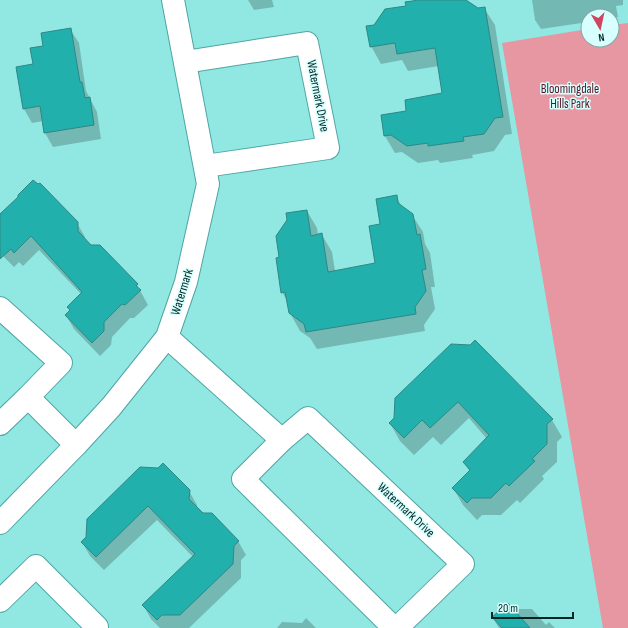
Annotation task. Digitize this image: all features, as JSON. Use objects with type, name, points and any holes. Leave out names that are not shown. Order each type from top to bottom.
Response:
[{"type":"street","name":"Watermark","points":[[0,523],[111,407],[167,337],[186,282],[208,184],[173,0]]},
{"type":"street","name":"Watermark Drive","points":[[185,62],[307,43],[328,148],[205,166]]},
{"type":"street","points":[[0,308],[61,363],[0,424]]},
{"type":"street","points":[[167,337],[282,440]]},
{"type":"street","points":[[28,397],[76,445]]},
{"type":"street","name":"Watermark Drive","points":[[394,628],[243,479],[282,440],[308,418],[463,564],[397,628]]},
{"type":"street","points":[[0,600],[36,566],[96,627],[95,628]]},
{"type":"green space","name":"Bloomingdale Hills Park","points":[[628,23],[628,628],[603,628],[502,43],[580,30],[580,48],[620,48],[620,24]]},
{"type":"building","points":[[419,0],[466,0],[478,8],[485,7],[503,117],[495,118],[484,134],[463,137],[464,141],[428,146],[428,143],[407,146],[391,135],[384,136],[381,115],[406,111],[405,100],[442,93],[435,48],[397,54],[395,43],[370,47],[366,26],[374,25],[385,9],[406,6],[405,2]]},
{"type":"building","points":[[71,28],[80,82],[82,82],[85,98],[90,97],[94,125],[44,133],[40,106],[23,109],[16,67],[33,64],[30,48],[43,46],[41,33]]},
{"type":"building","points":[[33,180],[38,184],[40,183],[78,222],[78,231],[91,245],[100,245],[138,284],[136,286],[141,290],[125,305],[122,304],[104,322],[104,331],[92,343],[65,315],[70,310],[67,307],[82,292],[31,236],[14,253],[11,249],[0,259],[0,214]]},
{"type":"building","points":[[397,195],[398,203],[413,214],[417,235],[420,234],[426,269],[422,270],[426,291],[415,307],[416,314],[306,332],[304,324],[289,313],[285,292],[281,293],[276,258],[279,257],[276,236],[287,220],[286,213],[307,210],[311,236],[322,233],[328,272],[375,263],[369,226],[380,224],[376,199]]},
{"type":"building","points":[[475,340],[553,419],[547,424],[547,444],[532,459],[535,461],[509,486],[506,483],[491,498],[472,498],[467,503],[452,488],[470,470],[463,462],[489,435],[458,402],[430,428],[422,420],[404,438],[389,423],[394,418],[395,398],[451,344],[470,345]]},
{"type":"building","points":[[163,463],[190,490],[189,499],[203,513],[212,513],[239,541],[234,546],[233,564],[180,615],[162,615],[157,620],[142,605],[195,554],[148,506],[96,557],[81,542],[86,537],[87,519],[140,467],[158,468]]},
{"type":"building","points":[[508,603],[530,628],[502,628],[492,617]]}]
